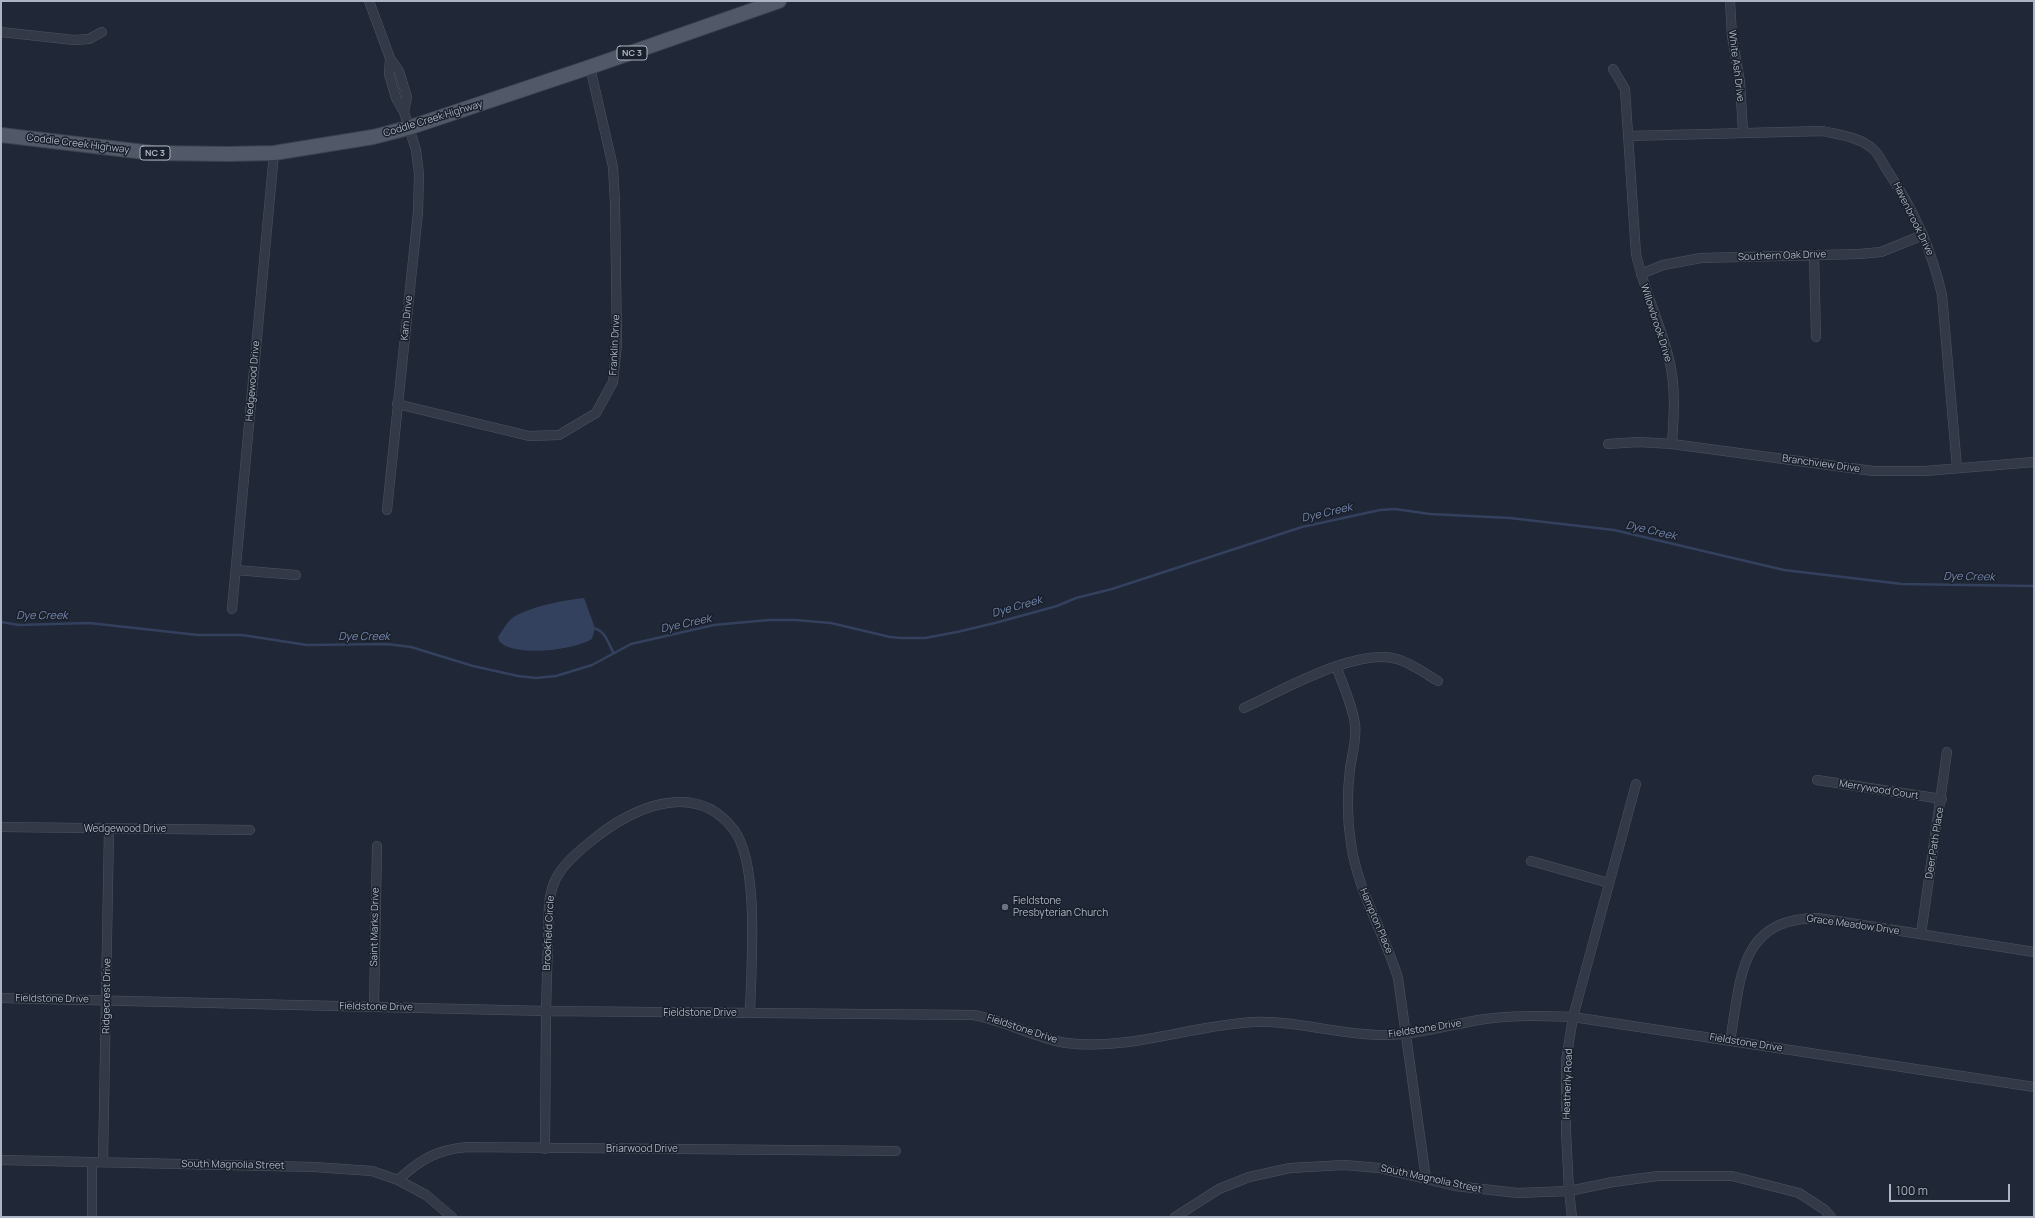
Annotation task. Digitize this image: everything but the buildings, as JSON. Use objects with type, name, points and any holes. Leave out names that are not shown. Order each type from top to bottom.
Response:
[{"type":"main road","name":"Coddle Creek Highway","points":[[1,135],[153,153],[274,153],[373,137],[408,128],[590,67],[779,1]]},
{"type":"street","name":"Kam Drive","points":[[370,1],[390,58],[389,74],[396,98],[404,112],[416,150],[420,174],[418,212],[387,510]]},
{"type":"street","name":"White Ash Drive","points":[[1730,1],[1732,36],[1740,82],[1743,132]]},
{"type":"street","points":[[1,32],[74,40],[89,39],[102,32]]},
{"type":"street","name":"Franklin Drive","points":[[397,404],[529,436],[559,435],[596,413],[612,382],[617,344],[615,203],[613,167],[590,67]]},
{"type":"street","name":"Willowbrook Drive","points":[[1613,68],[1625,89],[1636,254],[1669,360],[1674,413],[1672,444]]},
{"type":"street","name":"Havenbrook Drive","points":[[1629,136],[1823,131],[1854,137],[1874,149],[1901,192],[1923,235],[1937,272],[1942,295],[1957,468]]},
{"type":"street","name":"Hedgewood Drive","points":[[232,609],[274,153]]},
{"type":"street","name":"Southern Oak Drive","points":[[1641,274],[1663,265],[1701,258],[1881,252],[1923,235]]},
{"type":"street","points":[[1814,255],[1816,337]]},
{"type":"street","name":"Branchview Drive","points":[[1608,444],[1639,442],[1672,444],[1873,471],[1925,471],[2034,462]]},
{"type":"street","points":[[236,570],[296,575]]},
{"type":"street","points":[[1244,708],[1336,666],[1356,659],[1377,657],[1398,659],[1438,681]]},
{"type":"street","name":"Hampton Place","points":[[1336,666],[1351,706],[1355,725],[1348,793],[1351,846],[1360,883],[1374,919],[1391,955],[1398,978],[1426,1179]]},
{"type":"street","name":"Deer Path Place","points":[[1921,934],[1942,799],[1947,752]]},
{"type":"street","name":"Merrywood Court","points":[[1817,780],[1942,799]]},
{"type":"street","name":"Heatherly Road","points":[[1572,1217],[1569,1191],[1566,1061],[1573,1016],[1636,784]]},
{"type":"street","name":"Brookfield Circle","points":[[545,1149],[546,1011],[550,903],[552,888],[559,873],[570,860],[604,831],[626,816],[651,806],[677,802],[702,805],[720,816],[735,831],[744,850],[752,892],[750,1013]]},
{"type":"street","name":"Wedgewood Drive","points":[[1,828],[250,830]]},
{"type":"street","name":"Ridgecrest Drive","points":[[104,1162],[109,829]]},
{"type":"street","name":"Saint Marks Drive","points":[[374,1007],[377,846]]},
{"type":"street","points":[[1531,861],[1609,883]]},
{"type":"street","name":"Grace Meadow Drive","points":[[1730,1041],[1743,971],[1750,952],[1762,936],[1778,924],[1797,918],[1818,918],[2034,952]]},
{"type":"street","name":"Fieldstone Drive","points":[[1,998],[546,1011],[973,1015],[988,1017],[1049,1039],[1066,1042],[1098,1044],[1126,1044],[1255,1022],[1356,1034],[1387,1035],[1502,1017],[1573,1016],[2034,1087]]},
{"type":"street","name":"Briarwood Drive","points":[[398,1180],[428,1156],[447,1149],[467,1147],[545,1149],[896,1151]]},
{"type":"street","name":"South Magnolia Street","points":[[1,1160],[372,1171],[398,1180],[426,1195],[452,1217]]},
{"type":"street","points":[[92,1162],[92,1217]]},
{"type":"street","name":"South Magnolia Street","points":[[1176,1217],[1218,1189],[1249,1177],[1290,1168],[1344,1165],[1379,1168],[1486,1191],[1518,1193],[1569,1191],[1613,1182],[1658,1176],[1732,1176],[1799,1193],[1826,1210],[1831,1217]]},
{"type":"water","points":[[584,598],[595,628],[592,639],[584,643],[559,649],[530,651],[506,646],[499,641],[498,637],[506,625],[511,619],[518,615],[546,605],[566,600]]},
{"type":"waterway","name":"Dye Creek","points":[[1,622],[19,625],[89,623],[198,635],[242,635],[307,645],[387,644],[411,647],[473,666],[518,676],[536,678],[556,676],[592,665],[631,644],[714,625],[769,620],[795,620],[831,623],[890,637],[901,638],[925,638],[957,632],[1057,606],[1076,598],[1112,589],[1302,527],[1380,510],[1395,509],[1430,514],[1510,518],[1614,530],[1784,570],[1902,584],[2034,586]]},
{"type":"waterway","points":[[591,628],[599,630],[602,633],[613,652]]},
{"type":"place","name":"Fieldstone Presbyterian Church","points":[[1005,907]]}]
